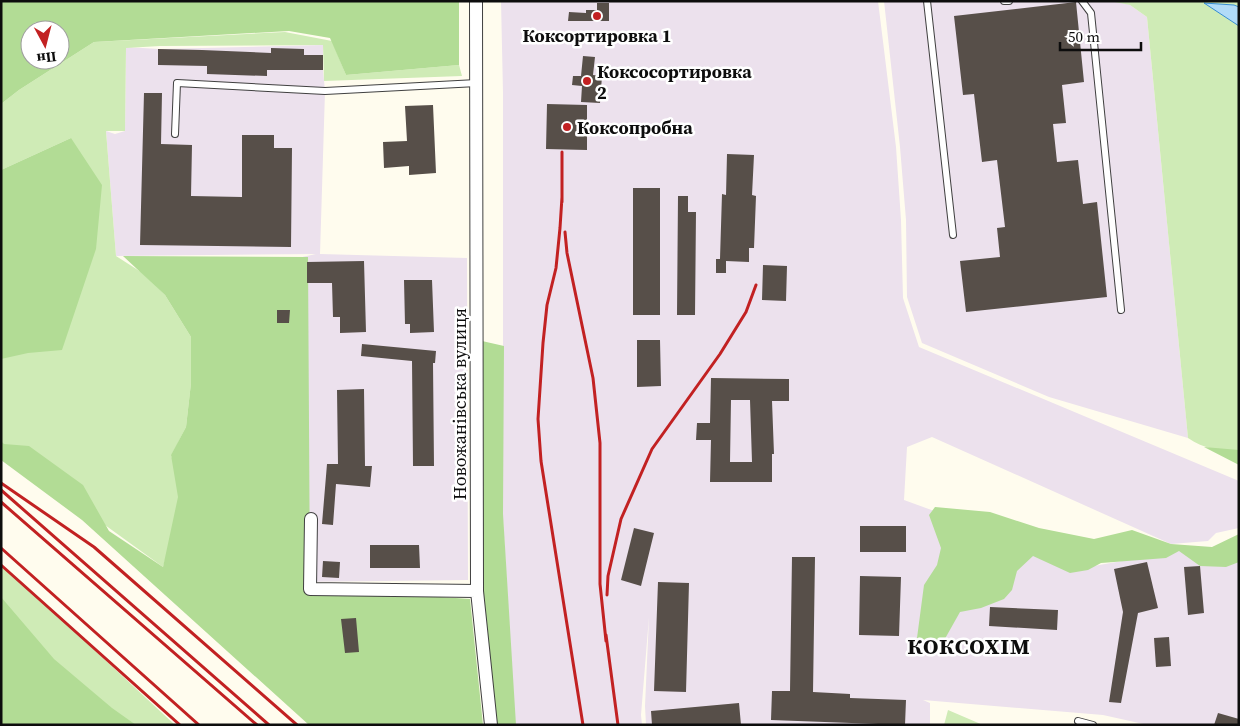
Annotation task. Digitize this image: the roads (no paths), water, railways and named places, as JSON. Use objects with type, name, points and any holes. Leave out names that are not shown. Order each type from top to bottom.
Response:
[{"type":"street","name":"Новожанівська вулиця","points":[[476,1],[477,591],[491,725]]},
{"type":"street","points":[[311,519],[310,589],[477,591]]},
{"type":"lane","points":[[927,1],[953,235]]},
{"type":"lane","points":[[1004,1],[1009,1]]},
{"type":"lane","points":[[1082,1],[1091,13],[1122,310]]},
{"type":"lane","points":[[175,134],[177,83],[325,91],[477,83]]},
{"type":"lane","points":[[1078,721],[1093,725]]},
{"type":"water","points":[[1204,3],[1239,7],[1239,26]]},
{"type":"railway","points":[[562,152],[562,202]]},
{"type":"railway","points":[[562,197],[556,268],[547,305],[538,419],[541,461],[583,725]]},
{"type":"railway","points":[[565,232],[567,253],[593,378],[600,443],[600,584],[606,641]]},
{"type":"railway","points":[[607,595],[608,576],[621,519],[652,449],[720,354],[746,312],[756,285]]},
{"type":"railway","points":[[1,483],[94,547],[297,725]]},
{"type":"railway","points":[[1,490],[269,725]]},
{"type":"railway","points":[[1,502],[257,725]]},
{"type":"railway","points":[[1,548],[199,725]]},
{"type":"railway","points":[[1,565],[180,725]]},
{"type":"railway","points":[[606,635],[618,725]]},
{"type":"place","name":"Коксортировка 1","points":[[597,16]]},
{"type":"place","name":"Коксосортировка 2","points":[[587,81]]},
{"type":"place","name":"Коксопробна","points":[[567,127]]},
{"type":"district","name":"КОКСОХІМ","points":[[969,646]]}]
